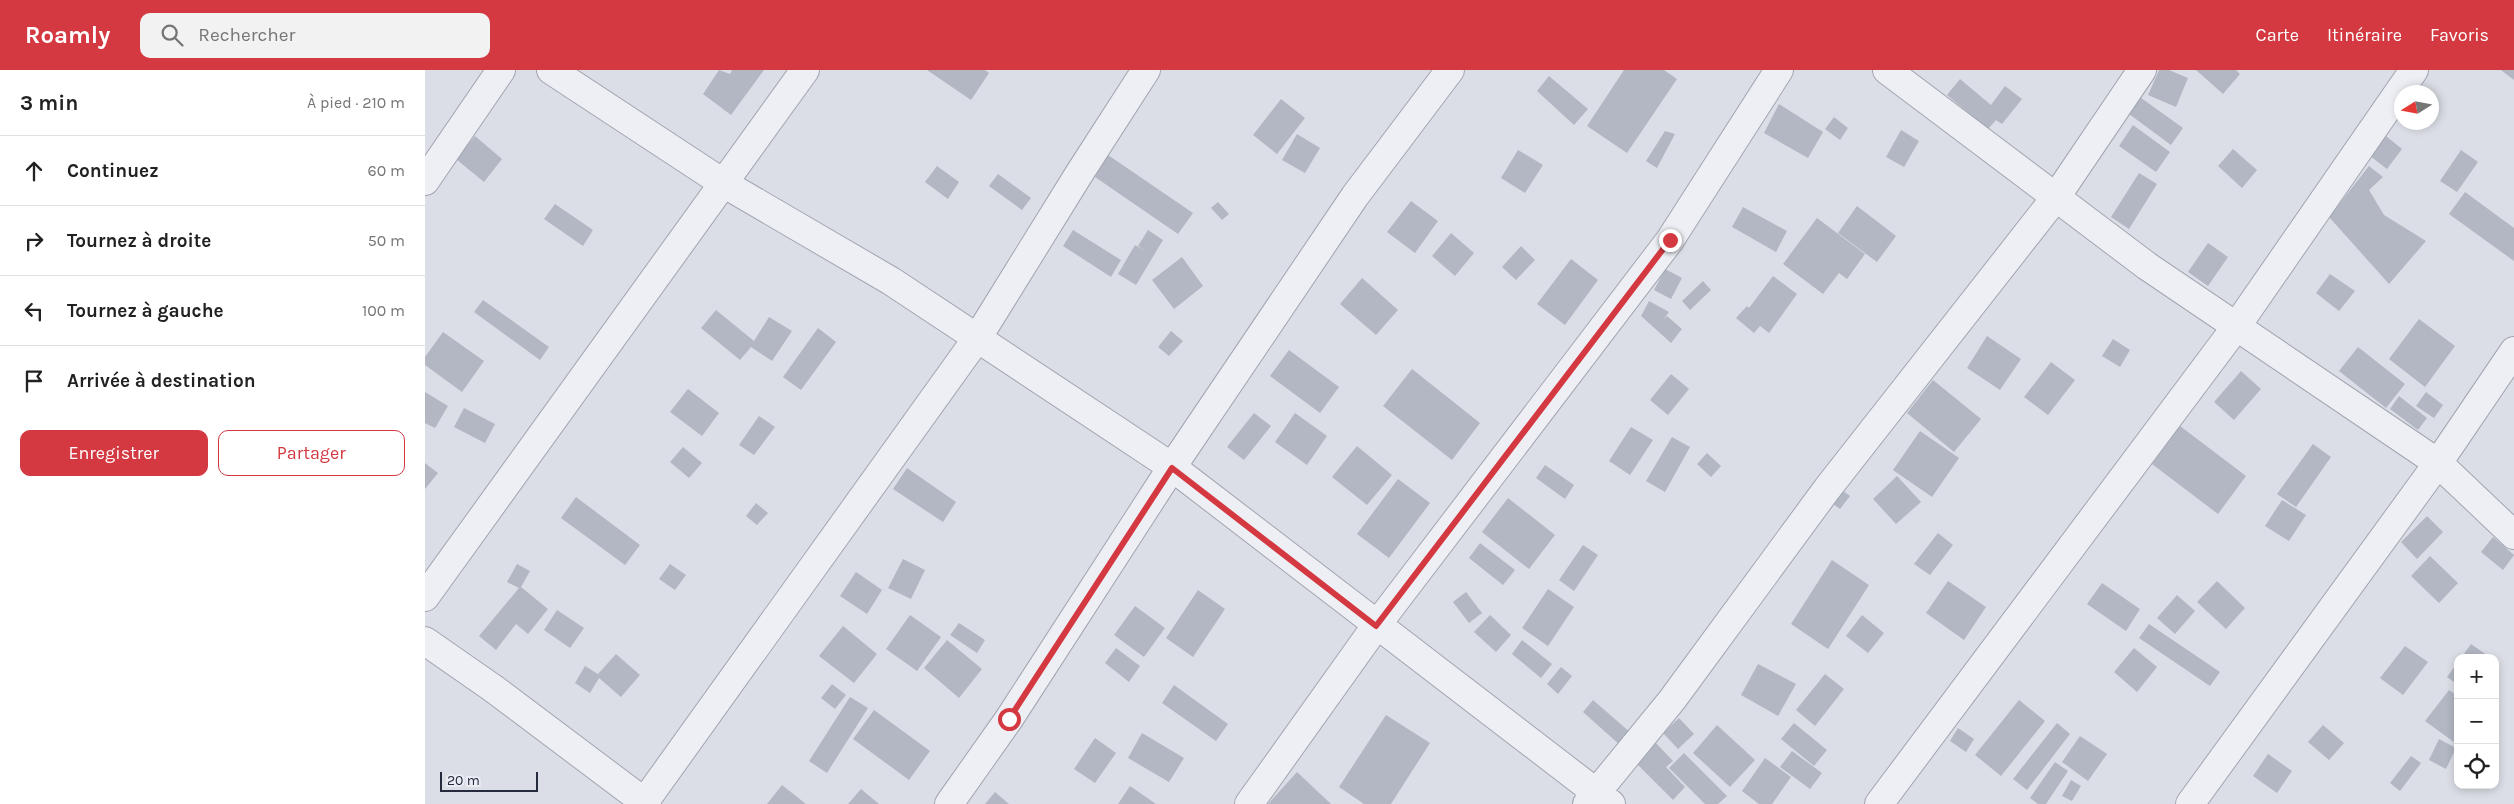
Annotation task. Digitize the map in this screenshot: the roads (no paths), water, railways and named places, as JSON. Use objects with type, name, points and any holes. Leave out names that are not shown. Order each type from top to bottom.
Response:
[{"type":"street","points":[[425,181],[501,70]]},
{"type":"street","points":[[551,70],[723,183],[891,281],[978,337],[1172,468],[1598,801],[1827,489],[2056,197],[2142,70]]},
{"type":"street","points":[[425,597],[805,70]]},
{"type":"street","points":[[425,641],[494,689],[645,803],[978,337],[1146,70]]},
{"type":"street","points":[[949,804],[1009,719],[1172,468],[1355,196],[1450,70]]},
{"type":"street","points":[[1249,804],[1376,626],[1670,240],[1779,70]]},
{"type":"street","points":[[1887,70],[2147,266],[2438,464],[2514,535]]},
{"type":"street","points":[[1879,804],[2236,327],[2414,70]]},
{"type":"street","points":[[2189,804],[2438,464],[2514,351]]}]
